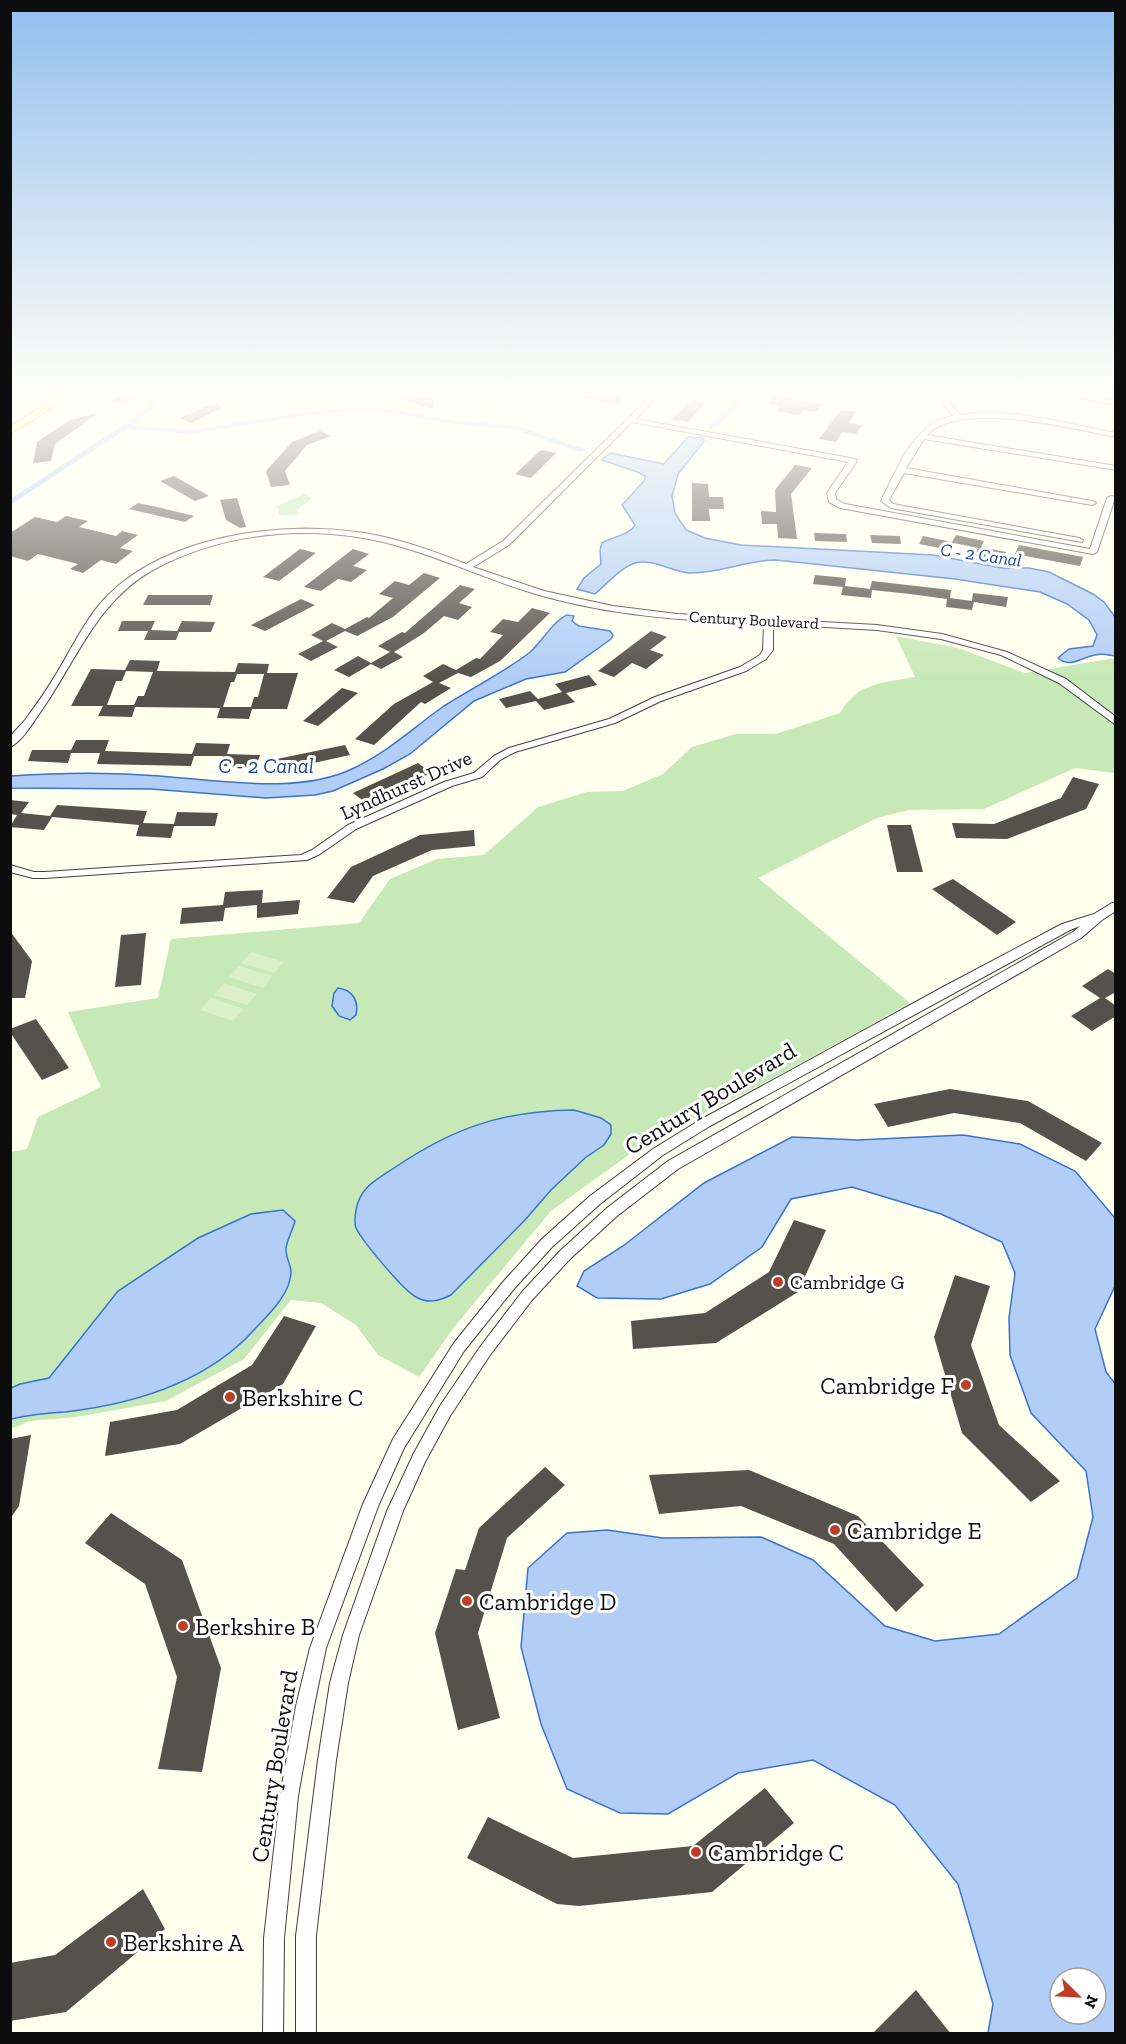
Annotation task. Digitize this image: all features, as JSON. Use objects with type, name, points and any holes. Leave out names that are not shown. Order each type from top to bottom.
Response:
[{"type":"street","points":[[467,567],[506,543],[563,487]]},
{"type":"street","points":[[835,487],[831,493],[832,500],[847,507],[1093,552],[1113,499]]},
{"type":"street","points":[[892,487],[885,499],[886,503],[1079,540]]},
{"type":"street","points":[[1002,487],[1092,503]]},
{"type":"street","name":"Century Boulevard","points":[[10,744],[26,727],[92,621],[110,598],[126,583],[150,569],[200,548],[266,534],[329,533],[381,539],[528,590],[614,609],[656,615],[883,626],[966,642],[1012,658],[1059,679],[1101,708],[1116,722]]},
{"type":"street","name":"Lyndhurst Drive","points":[[10,868],[33,875],[45,875],[212,865],[311,856],[352,827],[454,781],[478,775],[497,758],[512,750],[612,721],[658,699],[755,663],[768,650],[769,621]]},
{"type":"street","name":"Century Boulevard","points":[[306,2034],[306,1936],[327,1760],[339,1683],[348,1644],[395,1511],[419,1458],[445,1411],[484,1351],[527,1296],[565,1255],[612,1212],[673,1165],[1077,935],[1098,917],[1116,906]]},
{"type":"street","name":"Century Boulevard","points":[[273,2034],[274,1938],[289,1796],[318,1648],[371,1504],[398,1444],[459,1347],[508,1286],[547,1244],[595,1200],[658,1152],[705,1123],[947,990],[1066,927],[1098,917]]},
{"type":"green space","points":[[304,494],[312,498],[297,510],[299,514],[280,516],[277,506]]},
{"type":"green space","points":[[896,636],[958,648],[1025,673],[1115,658],[1115,773],[1075,768],[984,809],[909,810],[877,818],[758,878],[910,1003],[777,1076],[641,1146],[551,1211],[455,1326],[419,1377],[378,1355],[356,1325],[321,1303],[291,1300],[244,1359],[166,1401],[76,1417],[30,1421],[11,1429],[11,1152],[27,1149],[38,1117],[101,1087],[68,1012],[158,998],[171,939],[359,923],[390,879],[437,859],[484,855],[538,807],[587,792],[623,791],[663,774],[692,747],[736,734],[776,734],[840,713],[855,695],[863,690],[882,683],[915,677]]},
{"type":"green space","points":[[251,952],[284,962],[274,973],[241,963]]},
{"type":"green space","points":[[239,966],[272,976],[263,988],[229,977]]},
{"type":"green space","points":[[224,983],[257,994],[247,1005],[214,995]]},
{"type":"green space","points":[[211,998],[244,1009],[233,1021],[200,1010]]},
{"type":"water","points":[[638,487],[674,487],[672,496],[675,513],[686,530],[705,538],[741,545],[933,555],[1002,568],[1029,568],[1049,572],[1104,602],[1115,617],[1115,656],[1100,654],[1072,662],[1063,661],[1058,658],[1069,649],[1093,646],[1097,635],[1089,620],[1067,604],[1040,592],[955,579],[776,560],[700,573],[689,573],[642,562],[624,569],[595,594],[577,589],[584,578],[601,564],[602,543],[625,534],[635,525],[622,505]]},
{"type":"water","points":[[567,615],[574,616],[572,621],[579,626],[610,631],[613,635],[611,639],[565,672],[526,679],[474,701],[410,754],[383,769],[333,791],[315,795],[266,798],[151,789],[11,788],[11,776],[60,774],[126,774],[279,784],[331,777],[378,755],[444,706],[519,660]]},
{"type":"water","points":[[338,988],[348,991],[356,1001],[356,1015],[350,1020],[339,1016],[332,1006],[334,993]]},
{"type":"water","points":[[574,1110],[601,1118],[611,1125],[611,1134],[604,1145],[585,1158],[551,1190],[525,1220],[451,1295],[434,1301],[416,1297],[410,1293],[366,1244],[356,1228],[356,1210],[365,1190],[381,1176],[437,1142],[479,1124],[501,1118],[548,1111]]},
{"type":"water","points":[[963,1135],[1020,1144],[1075,1171],[1115,1218],[1115,1286],[1095,1329],[1106,1372],[1116,1385],[1115,2033],[988,2033],[993,2004],[958,1884],[895,1805],[813,1760],[738,1773],[668,1814],[620,1813],[567,1789],[541,1724],[521,1647],[528,1568],[567,1533],[607,1530],[663,1538],[761,1537],[813,1560],[885,1626],[935,1641],[999,1634],[1077,1578],[1093,1517],[1086,1471],[1031,1413],[1010,1355],[1009,1318],[1015,1273],[1002,1242],[941,1214],[852,1187],[791,1199],[762,1247],[710,1284],[661,1299],[597,1298],[577,1286],[584,1271],[623,1246],[704,1183],[792,1137],[858,1140]]},
{"type":"water","points":[[283,1210],[295,1221],[286,1248],[291,1270],[288,1286],[273,1310],[235,1348],[214,1364],[191,1377],[142,1397],[91,1408],[11,1419],[11,1388],[49,1378],[118,1291],[198,1238],[251,1214]]},
{"type":"building","points":[[171,487],[194,487],[209,496],[195,501]]},
{"type":"building","points":[[692,487],[708,487],[709,497],[723,497],[724,509],[709,509],[710,521],[692,521]]},
{"type":"building","points":[[777,487],[796,487],[791,494],[797,539],[778,538],[777,524],[762,524],[761,511],[776,512],[775,490]]},
{"type":"building","points":[[237,498],[246,527],[240,528],[226,520],[220,500]]},
{"type":"building","points":[[138,503],[194,516],[185,522],[129,509]]},
{"type":"building","points":[[66,516],[88,521],[79,527],[116,536],[122,531],[138,535],[120,548],[133,551],[116,564],[101,560],[83,573],[70,569],[78,564],[38,554],[28,561],[10,556],[10,533],[35,517],[57,522]]},
{"type":"building","points":[[814,533],[846,534],[847,542],[815,541]]},
{"type":"building","points":[[870,535],[900,536],[901,544],[872,543]]},
{"type":"building","points":[[956,535],[984,541],[981,547],[1006,552],[1002,560],[974,555],[978,548],[954,543],[950,550],[919,544],[923,536],[952,542]]},
{"type":"building","points":[[1019,545],[1083,557],[1080,566],[1015,554]]},
{"type":"building","points":[[300,549],[316,553],[279,581],[263,577]]},
{"type":"building","points":[[353,549],[369,554],[353,566],[367,570],[351,582],[338,579],[321,591],[304,587]]},
{"type":"building","points":[[424,573],[440,578],[393,617],[357,636],[345,631],[326,641],[338,647],[311,661],[298,654],[323,641],[311,635],[332,623],[345,629],[369,618],[393,598],[379,594],[395,581],[409,585]]},
{"type":"building","points":[[815,575],[846,578],[845,586],[870,589],[872,581],[951,590],[950,598],[972,601],[973,593],[1008,597],[1006,607],[974,602],[972,610],[946,607],[947,599],[910,594],[872,590],[871,598],[841,595],[843,587],[813,584]]},
{"type":"building","points":[[460,585],[475,589],[459,603],[472,607],[458,620],[444,616],[424,633],[394,652],[403,657],[381,669],[371,664],[349,677],[334,670],[358,656],[371,663],[390,652],[378,646],[402,632],[405,633]]},
{"type":"building","points":[[148,595],[213,595],[210,605],[143,605]]},
{"type":"building","points":[[301,599],[315,605],[265,631],[251,625]]},
{"type":"building","points":[[532,608],[550,613],[500,661],[471,677],[458,673],[439,683],[451,688],[425,704],[421,702],[374,745],[355,739],[394,704],[433,682],[423,676],[443,664],[456,670],[476,658],[480,659],[503,635],[490,632],[503,619],[518,622]]},
{"type":"building","points":[[122,621],[155,621],[151,630],[177,631],[182,621],[215,622],[211,632],[179,632],[176,640],[144,640],[148,631],[118,631]]},
{"type":"building","points":[[651,631],[667,637],[650,650],[664,655],[646,669],[632,663],[614,677],[598,671]]},
{"type":"building","points":[[130,660],[160,661],[157,671],[235,672],[238,663],[269,664],[267,673],[298,673],[287,709],[252,709],[249,719],[217,718],[220,708],[135,707],[132,717],[98,716],[103,706],[71,706],[91,669],[125,670]],"holes":[[[126,671],[153,672],[144,696],[138,696],[134,705],[107,705],[116,681],[122,681]],[[237,674],[264,674],[258,697],[254,697],[251,707],[223,707],[231,682],[234,682]]]},
{"type":"building","points":[[589,675],[597,685],[566,693],[575,702],[544,710],[536,701],[506,708],[499,699],[530,691],[538,699],[562,692],[555,684]]},
{"type":"building","points":[[342,688],[358,693],[318,726],[303,721]]},
{"type":"building","points":[[76,740],[109,740],[105,751],[192,754],[196,743],[230,744],[227,754],[260,755],[256,767],[219,766],[223,756],[194,756],[191,766],[97,764],[100,753],[71,753],[68,763],[28,761],[32,750],[71,750]]},
{"type":"building","points":[[345,745],[350,755],[277,771],[272,760]]},
{"type":"building","points":[[418,763],[431,773],[366,803],[353,793]]},
{"type":"building","points":[[1073,777],[1099,784],[1086,809],[1007,839],[956,838],[952,823],[994,824],[1061,798]]},
{"type":"building","points":[[10,800],[29,802],[21,813],[50,816],[57,805],[147,811],[143,823],[174,824],[177,812],[218,813],[215,826],[174,826],[171,838],[136,836],[139,825],[52,817],[44,830],[10,827],[17,815],[10,814]]},
{"type":"building","points":[[887,825],[911,825],[923,872],[897,872]]},
{"type":"building","points":[[474,830],[475,846],[432,850],[373,876],[354,903],[327,898],[351,867],[420,835]]},
{"type":"building","points":[[953,879],[1016,922],[997,935],[932,889]]},
{"type":"building","points":[[263,890],[262,903],[300,900],[298,914],[257,918],[257,905],[225,908],[223,921],[180,924],[182,908],[223,905],[225,892]]},
{"type":"building","points":[[10,931],[32,961],[25,998],[10,998]]},
{"type":"building","points":[[146,933],[141,985],[115,987],[121,935]]},
{"type":"building","points":[[1108,969],[1116,974],[1116,992],[1105,998],[1116,1006],[1116,1016],[1092,1031],[1071,1016],[1100,998],[1082,986]]},
{"type":"building","points":[[36,1019],[69,1068],[42,1080],[10,1032],[10,1029]]},
{"type":"building","points":[[950,1089],[1028,1101],[1102,1143],[1086,1161],[1020,1123],[954,1113],[888,1127],[874,1104]]},
{"type":"building","name":"Cambridge G","points":[[794,1220],[826,1230],[798,1292],[716,1343],[633,1349],[631,1321],[705,1313],[769,1272]]},
{"type":"building","name":"Cambridge F","points":[[955,1275],[990,1286],[971,1345],[999,1425],[1060,1481],[1031,1502],[962,1433],[934,1337]]},
{"type":"building","name":"Berkshire C","points":[[284,1316],[316,1326],[283,1384],[180,1444],[105,1456],[110,1422],[177,1410],[252,1365]]},
{"type":"building","points":[[31,1435],[19,1506],[10,1519],[10,1439]]},
{"type":"building","name":"Cambridge D","points":[[545,1467],[565,1485],[507,1538],[478,1633],[500,1718],[458,1730],[435,1633],[456,1569],[465,1570],[479,1528]]},
{"type":"building","name":"Cambridge E","points":[[749,1470],[858,1516],[924,1585],[896,1612],[834,1544],[741,1506],[659,1514],[649,1475]]},
{"type":"building","name":"Berkshire B","points":[[111,1513],[182,1560],[221,1668],[202,1772],[158,1769],[177,1677],[145,1584],[85,1543]]},
{"type":"building","name":"Cambridge C","points":[[765,1788],[794,1823],[712,1892],[579,1906],[557,1904],[467,1858],[488,1817],[573,1858],[693,1846]]},
{"type":"building","name":"Berkshire A","points":[[143,1889],[165,1929],[66,2012],[10,2021],[10,1963],[55,1955]]},
{"type":"building","points":[[916,1990],[951,2034],[872,2034]]},
{"type":"waterway","points":[[10,503],[34,487]]},
{"type":"place","name":"Cambridge G","points":[[778,1282]]},
{"type":"place","name":"Cambridge F","points":[[966,1385]]},
{"type":"place","name":"Berkshire C","points":[[230,1397]]},
{"type":"place","name":"Cambridge E","points":[[835,1530]]},
{"type":"place","name":"Cambridge D","points":[[467,1601]]},
{"type":"place","name":"Berkshire B","points":[[183,1626]]},
{"type":"place","name":"Cambridge C","points":[[696,1852]]},
{"type":"place","name":"Berkshire A","points":[[111,1942]]},
{"type":"water label","name":"C - 2 Canal","points":[[981,555]]},
{"type":"water label","name":"C - 2 Canal","points":[[266,765]]}]
